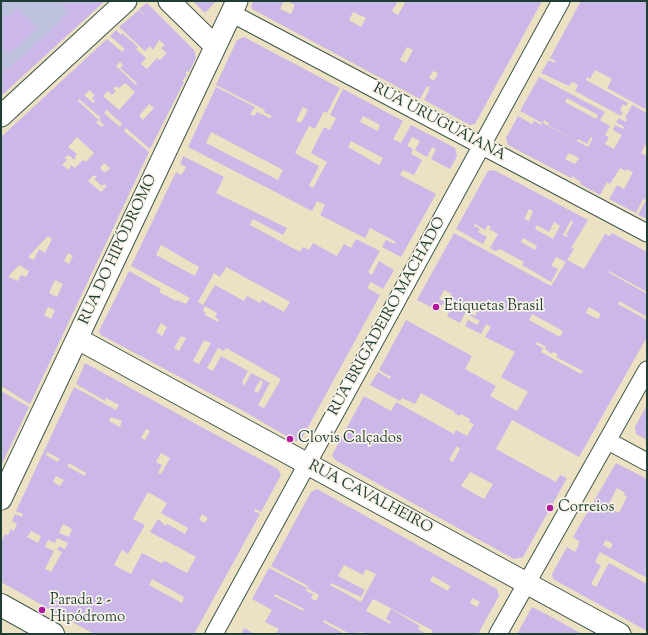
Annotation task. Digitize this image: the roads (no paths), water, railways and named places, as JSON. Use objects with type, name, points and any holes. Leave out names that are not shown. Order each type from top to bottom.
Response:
[{"type":"main road","points":[[1,605],[53,634]]},
{"type":"street","points":[[1,116],[126,1]]},
{"type":"street","points":[[169,1],[215,46]]},
{"type":"street","name":"RUA BRIGADEIRO MACHADO","points":[[214,634],[561,1]]},
{"type":"street","name":"RUA DO HIPÓDROMO","points":[[1,499],[234,7]]},
{"type":"street","name":"RUA URUGUAIANA","points":[[234,7],[481,146],[647,233]]},
{"type":"street","name":"RUA CAVALHEIRO","points":[[78,339],[620,634]]},
{"type":"street","points":[[498,634],[647,370]]},
{"type":"street","points":[[608,441],[647,462]]},
{"type":"place","name":"Etiquetas Brasil","points":[[436,307]]},
{"type":"place","name":"Clovis Calçados","points":[[290,439]]},
{"type":"place","name":"Correios","points":[[550,508]]},
{"type":"place","name":"Parada 2 - Hipódromo","points":[[42,610]]}]
